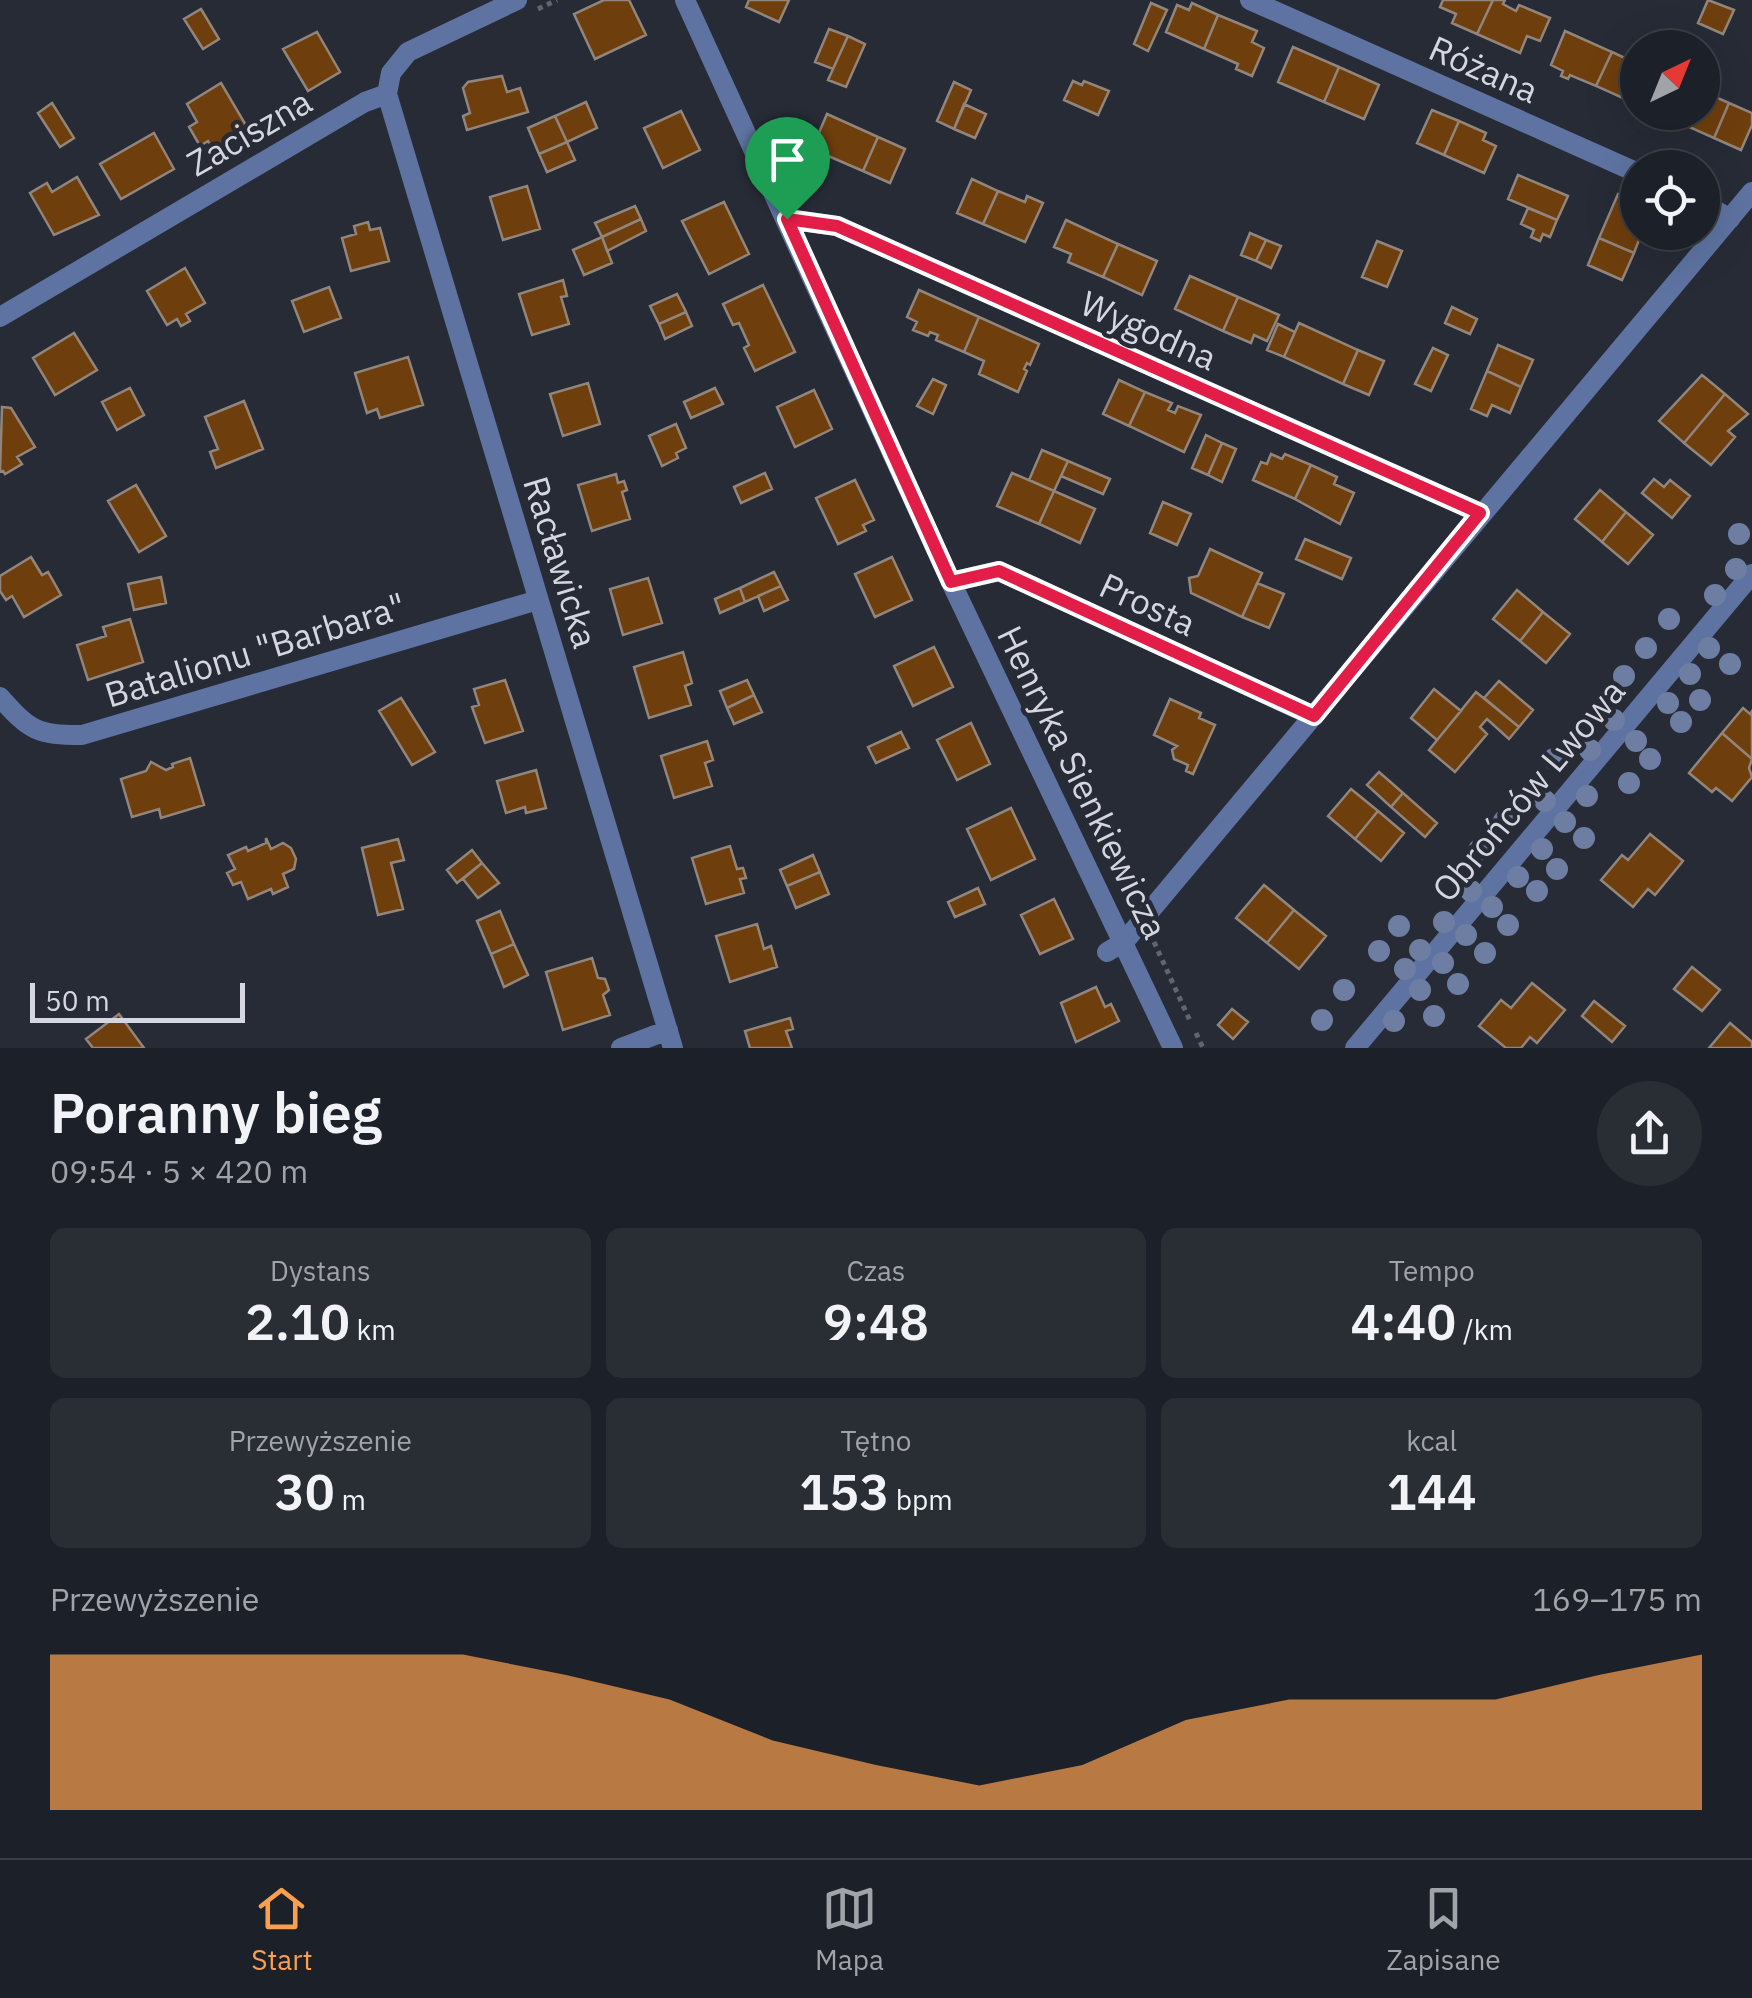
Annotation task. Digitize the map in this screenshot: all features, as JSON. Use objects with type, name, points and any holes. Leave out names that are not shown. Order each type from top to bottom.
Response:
[{"type":"street","points":[[387,94],[392,72],[408,52],[517,0]]},
{"type":"street","name":"Henryka Sienkiewicza","points":[[684,0],[1116,947],[1173,1048]]},
{"type":"street","name":"Różana","points":[[1250,0],[1620,165]]},
{"type":"street","name":"Zaciszna","points":[[0,317],[365,102],[387,94]]},
{"type":"street","name":"Racławicka","points":[[387,94],[671,1039]]},
{"type":"street","points":[[1116,947],[1143,920],[1752,192]]},
{"type":"street","points":[[1720,213],[1730,219]]},
{"type":"street","name":"Wygodna","points":[[787,219],[837,226],[1480,513]]},
{"type":"street","name":"Prosta","points":[[951,582],[999,571],[1314,716]]},
{"type":"street","name":"Obrońców Lwowa","points":[[1355,1048],[1752,574]]},
{"type":"street","name":"Batalionu \"Barbara\"","points":[[0,697],[22,722],[48,735],[82,735],[538,600]]},
{"type":"street","points":[[621,1048],[671,1039]]},
{"type":"path","points":[[1143,920],[1203,1048]]},
{"type":"building","points":[[604,0],[629,0],[646,35],[595,59],[574,14]]},
{"type":"building","points":[[749,0],[789,0],[779,22],[746,7]]},
{"type":"building","points":[[1443,0],[1493,0],[1477,34],[1452,23],[1456,14],[1440,7]]},
{"type":"building","points":[[1493,0],[1505,0],[1503,4],[1516,11],[1519,5],[1550,18],[1540,41],[1527,36],[1520,53],[1477,34]]},
{"type":"building","points":[[1708,0],[1734,10],[1723,34],[1698,23]]},
{"type":"building","points":[[1151,3],[1167,10],[1148,51],[1134,44]]},
{"type":"building","points":[[1192,3],[1218,15],[1204,49],[1166,32],[1177,5],[1189,10]]},
{"type":"building","points":[[201,9],[219,39],[203,49],[184,19]]},
{"type":"building","points":[[1218,15],[1257,31],[1252,42],[1264,48],[1252,76],[1236,69],[1238,64],[1204,49]]},
{"type":"building","points":[[829,29],[848,36],[833,69],[815,62]]},
{"type":"building","points":[[1565,31],[1612,52],[1596,86],[1570,75],[1568,79],[1561,76],[1563,71],[1551,65]]},
{"type":"building","points":[[317,32],[340,72],[308,91],[283,49]]},
{"type":"building","points":[[848,36],[865,44],[846,87],[828,80]]},
{"type":"building","points":[[1293,47],[1339,67],[1324,102],[1278,82]]},
{"type":"building","points":[[1612,52],[1620,56],[1620,97],[1596,86]]},
{"type":"building","points":[[1339,67],[1379,85],[1364,119],[1324,102]]},
{"type":"building","points":[[502,76],[507,92],[520,88],[528,112],[467,130],[463,116],[470,113],[463,88],[468,82]]},
{"type":"building","points":[[1073,81],[1109,91],[1098,115],[1064,100]]},
{"type":"building","points":[[954,82],[971,90],[954,129],[937,121]]},
{"type":"building","points":[[221,83],[247,127],[212,148],[208,141],[200,146],[189,127],[197,122],[187,104]]},
{"type":"building","points":[[1720,99],[1729,103],[1720,124]]},
{"type":"building","points":[[586,102],[597,128],[567,142],[555,116]]},
{"type":"building","points":[[52,103],[74,138],[60,147],[38,113]]},
{"type":"building","points":[[1729,103],[1752,113],[1752,125],[1741,150],[1714,138]]},
{"type":"building","points":[[964,104],[986,114],[975,138],[954,129]]},
{"type":"building","points":[[1432,110],[1459,121],[1444,155],[1417,143]]},
{"type":"building","points":[[681,111],[700,150],[663,168],[644,128]]},
{"type":"building","points":[[827,114],[878,137],[863,171],[812,149]]},
{"type":"building","points":[[555,116],[567,142],[539,154],[528,128]]},
{"type":"building","points":[[1459,121],[1486,133],[1483,140],[1496,146],[1484,173],[1444,155]]},
{"type":"building","points":[[1696,130],[1717,130],[1714,138]]},
{"type":"building","points":[[154,133],[174,169],[121,199],[100,164]]},
{"type":"building","points":[[878,137],[905,149],[890,183],[863,171]]},
{"type":"building","points":[[567,142],[575,160],[547,172],[539,154]]},
{"type":"building","points":[[1518,175],[1568,196],[1557,220],[1508,199]]},
{"type":"building","points":[[77,177],[99,215],[54,235],[30,193],[47,183],[52,192]]},
{"type":"building","points":[[972,179],[998,191],[983,224],[957,213]]},
{"type":"building","points":[[527,186],[540,229],[503,240],[490,197]]},
{"type":"building","points":[[998,191],[1025,202],[1027,196],[1043,203],[1025,242],[983,224]]},
{"type":"building","points":[[1618,194],[1620,195],[1620,247],[1599,238]]},
{"type":"building","points":[[724,202],[749,254],[709,274],[682,221]]},
{"type":"building","points":[[635,206],[641,219],[602,237],[595,223]]},
{"type":"building","points":[[1528,208],[1557,220],[1550,237],[1543,234],[1540,241],[1531,237],[1534,230],[1521,224]]},
{"type":"building","points":[[641,219],[646,231],[607,251],[602,237]]},
{"type":"building","points":[[1066,220],[1118,244],[1103,277],[1068,262],[1071,254],[1054,247]]},
{"type":"building","points":[[368,222],[370,230],[380,228],[389,261],[351,271],[342,238],[356,234],[354,226]]},
{"type":"building","points":[[1250,233],[1266,240],[1256,261],[1241,255]]},
{"type":"building","points":[[602,237],[612,263],[584,275],[573,250]]},
{"type":"building","points":[[1599,238],[1634,253],[1622,280],[1588,265]]},
{"type":"building","points":[[1266,240],[1281,246],[1271,268],[1256,261]]},
{"type":"building","points":[[1377,241],[1402,251],[1387,287],[1362,277]]},
{"type":"building","points":[[1118,244],[1157,261],[1142,295],[1103,277]]},
{"type":"building","points":[[185,268],[205,303],[186,314],[190,321],[181,326],[177,319],[167,325],[147,291]]},
{"type":"building","points":[[1190,276],[1238,297],[1223,331],[1175,309]]},
{"type":"building","points":[[563,280],[567,296],[561,297],[569,324],[532,335],[519,294]]},
{"type":"building","points":[[763,285],[795,352],[755,371],[744,348],[749,345],[739,323],[733,325],[723,304]]},
{"type":"building","points":[[329,287],[341,318],[304,332],[292,301]]},
{"type":"building","points":[[919,290],[979,317],[964,352],[936,340],[938,335],[913,330],[917,322],[907,317]]},
{"type":"building","points":[[677,294],[686,312],[659,324],[650,306]]},
{"type":"building","points":[[1238,297],[1279,315],[1267,341],[1254,335],[1251,343],[1223,331]]},
{"type":"building","points":[[1452,307],[1477,319],[1470,334],[1445,323]]},
{"type":"building","points":[[686,312],[692,326],[665,339],[659,324]]},
{"type":"building","points":[[979,317],[1039,344],[1030,365],[1027,363],[1024,369],[1027,371],[1018,392],[979,374],[984,361],[964,352]]},
{"type":"building","points":[[1299,323],[1358,350],[1343,384],[1284,357]]},
{"type":"building","points":[[1278,324],[1295,332],[1284,357],[1267,350]]},
{"type":"building","points":[[74,333],[97,370],[55,395],[33,358]]},
{"type":"building","points":[[1498,345],[1533,360],[1521,387],[1487,371]]},
{"type":"building","points":[[1433,348],[1448,355],[1431,391],[1415,384]]},
{"type":"building","points":[[1358,350],[1384,361],[1369,395],[1343,384]]},
{"type":"building","points":[[408,357],[423,405],[380,418],[377,409],[367,413],[355,373]]},
{"type":"building","points":[[1487,371],[1521,387],[1510,413],[1492,405],[1487,416],[1471,409]]},
{"type":"building","points":[[1702,375],[1725,394],[1684,443],[1659,421]]},
{"type":"building","points":[[933,379],[946,385],[933,414],[917,406]]},
{"type":"building","points":[[1119,380],[1145,392],[1129,426],[1103,414]]},
{"type":"building","points":[[588,383],[600,424],[563,436],[550,394]]},
{"type":"building","points":[[130,388],[144,415],[117,430],[102,402]]},
{"type":"building","points":[[715,388],[723,404],[691,418],[684,402]]},
{"type":"building","points":[[814,390],[832,429],[795,447],[777,407]]},
{"type":"building","points":[[1145,392],[1172,403],[1168,410],[1175,413],[1178,406],[1201,415],[1184,452],[1129,426]]},
{"type":"building","points":[[1725,394],[1748,414],[1728,431],[1735,437],[1711,465],[1684,443]]},
{"type":"building","points":[[244,401],[263,449],[216,468],[210,452],[218,449],[205,417]]},
{"type":"building","points":[[2,407],[11,408],[35,447],[17,457],[22,464],[5,474],[0,472]]},
{"type":"building","points":[[676,424],[686,448],[676,453],[678,458],[662,466],[649,436]]},
{"type":"building","points":[[1206,435],[1222,443],[1208,475],[1192,468]]},
{"type":"building","points":[[1222,443],[1236,449],[1222,482],[1208,475]]},
{"type":"building","points":[[1042,450],[1068,461],[1054,491],[1029,480]]},
{"type":"building","points":[[1271,454],[1282,459],[1285,454],[1311,465],[1295,499],[1253,480],[1261,462],[1267,464]]},
{"type":"building","points":[[1068,461],[1110,479],[1103,494],[1061,476]]},
{"type":"building","points":[[1311,465],[1337,477],[1334,484],[1354,493],[1340,524],[1295,499]]},
{"type":"building","points":[[765,473],[772,489],[741,503],[734,487]]},
{"type":"building","points":[[1012,473],[1054,491],[1039,524],[997,506]]},
{"type":"building","points":[[616,474],[618,483],[624,481],[627,490],[622,492],[630,519],[592,531],[578,485]]},
{"type":"building","points":[[1654,479],[1664,487],[1670,480],[1690,496],[1672,518],[1642,493]]},
{"type":"building","points":[[855,480],[874,520],[863,525],[866,531],[838,544],[816,498]]},
{"type":"building","points":[[136,485],[166,536],[139,552],[108,501]]},
{"type":"building","points":[[1600,490],[1626,512],[1602,542],[1575,519]]},
{"type":"building","points":[[1054,491],[1095,509],[1080,543],[1039,524]]},
{"type":"building","points":[[1163,502],[1191,514],[1177,545],[1150,533]]},
{"type":"building","points":[[1626,512],[1653,535],[1628,564],[1602,542]]},
{"type":"building","points":[[1305,539],[1351,558],[1342,579],[1296,559]]},
{"type":"building","points":[[1210,549],[1262,573],[1242,617],[1191,593],[1189,578],[1198,576]]},
{"type":"building","points":[[31,557],[42,575],[48,572],[61,595],[24,617],[12,596],[6,600],[0,591],[0,576]]},
{"type":"building","points":[[892,557],[912,600],[875,617],[855,574]]},
{"type":"building","points":[[774,572],[781,586],[745,602],[740,588]]},
{"type":"building","points":[[161,577],[166,603],[134,610],[128,584]]},
{"type":"building","points":[[648,578],[662,623],[623,635],[610,589]]},
{"type":"building","points":[[1257,583],[1284,594],[1269,628],[1242,617]]},
{"type":"building","points":[[781,586],[788,600],[764,611],[758,596]]},
{"type":"building","points":[[740,588],[745,602],[720,613],[715,599]]},
{"type":"building","points":[[1517,590],[1543,612],[1520,641],[1493,619]]},
{"type":"building","points":[[1543,612],[1570,634],[1546,663],[1520,641]]},
{"type":"building","points":[[130,619],[143,662],[88,680],[77,645],[106,636],[103,627]]},
{"type":"building","points":[[934,647],[953,687],[913,706],[894,666]]},
{"type":"building","points":[[683,652],[692,683],[685,686],[691,705],[649,718],[634,667]]},
{"type":"building","points":[[505,680],[523,731],[485,743],[472,707],[479,705],[474,689]]},
{"type":"building","points":[[747,680],[754,695],[727,708],[720,691]]},
{"type":"building","points":[[1499,681],[1533,710],[1519,727],[1484,698]]},
{"type":"building","points":[[1434,689],[1461,711],[1437,740],[1411,718]]},
{"type":"building","points":[[1476,692],[1519,727],[1509,739],[1487,719],[1480,727],[1487,734],[1455,772],[1429,750]]},
{"type":"building","points":[[754,695],[762,712],[734,724],[727,708]]},
{"type":"building","points":[[401,698],[435,752],[412,765],[379,711]]},
{"type":"building","points":[[1170,699],[1201,713],[1199,718],[1215,725],[1193,774],[1186,771],[1188,765],[1174,759],[1172,750],[1177,746],[1154,735]]},
{"type":"building","points":[[1743,708],[1750,714],[1752,711],[1752,759],[1722,733]]},
{"type":"building","points":[[971,723],[990,764],[957,780],[937,740]]},
{"type":"building","points":[[901,732],[909,748],[876,763],[868,747]]},
{"type":"building","points":[[1722,733],[1752,759],[1752,777],[1732,801],[1716,788],[1712,792],[1689,773]]},
{"type":"building","points":[[707,741],[713,760],[705,763],[712,786],[674,798],[661,756]]},
{"type":"building","points":[[190,758],[204,805],[161,818],[159,809],[132,817],[121,779],[146,771],[151,762],[166,770]]},
{"type":"building","points":[[536,770],[546,808],[526,813],[525,807],[506,813],[497,781]]},
{"type":"building","points":[[1379,772],[1403,793],[1391,807],[1367,785]]},
{"type":"building","points":[[1351,789],[1378,811],[1355,839],[1328,816]]},
{"type":"building","points":[[1403,793],[1437,823],[1425,837],[1391,807]]},
{"type":"building","points":[[1011,808],[1035,859],[991,880],[967,829]]},
{"type":"building","points":[[1378,811],[1404,833],[1381,861],[1355,839]]},
{"type":"building","points":[[1650,834],[1683,861],[1655,895],[1648,889],[1633,907],[1601,880],[1622,855],[1628,860]]},
{"type":"building","points":[[266,838],[271,849],[283,843],[291,848],[296,859],[294,869],[283,874],[288,887],[248,899],[241,882],[233,885],[227,873],[235,869],[228,855],[266,843]]},
{"type":"building","points":[[398,839],[404,860],[391,863],[403,909],[378,915],[362,848]]},
{"type":"building","points":[[730,846],[737,869],[743,868],[746,878],[740,879],[744,893],[706,904],[692,858]]},
{"type":"building","points":[[472,850],[482,863],[457,883],[447,870]]},
{"type":"building","points":[[813,855],[820,872],[787,886],[780,870]]},
{"type":"building","points":[[482,863],[499,883],[478,898],[463,879]]},
{"type":"building","points":[[820,872],[829,894],[796,908],[787,886]]},
{"type":"building","points":[[1264,885],[1294,910],[1267,943],[1236,918]]},
{"type":"building","points":[[978,888],[985,904],[955,917],[948,902]]},
{"type":"building","points":[[1054,899],[1073,939],[1040,954],[1021,915]]},
{"type":"building","points":[[1294,910],[1326,936],[1299,969],[1267,943]]},
{"type":"building","points":[[500,911],[514,944],[491,954],[477,921]]},
{"type":"building","points":[[757,924],[764,949],[771,946],[777,967],[730,982],[716,936]]},
{"type":"building","points":[[514,944],[528,975],[504,987],[491,954]]},
{"type":"building","points":[[592,958],[598,978],[605,979],[609,990],[603,995],[610,1015],[563,1030],[546,972]]},
{"type":"building","points":[[1692,967],[1720,990],[1702,1011],[1674,989]]},
{"type":"building","points":[[1532,983],[1565,1010],[1537,1043],[1530,1037],[1521,1048],[1506,1048],[1479,1026],[1501,1000],[1511,1008]]},
{"type":"building","points":[[1096,987],[1105,1007],[1111,1004],[1119,1021],[1076,1042],[1061,1003]]},
{"type":"building","points":[[1594,1001],[1625,1026],[1612,1042],[1582,1016]]},
{"type":"building","points":[[1232,1009],[1248,1022],[1233,1039],[1218,1025]]},
{"type":"building","points":[[119,1014],[144,1048],[93,1048],[86,1039]]},
{"type":"building","points":[[790,1018],[793,1029],[786,1031],[792,1048],[750,1048],[745,1031]]},
{"type":"building","points":[[1730,1023],[1752,1042],[1752,1048],[1709,1048]]},
{"type":"route","points":[[787,219],[837,226],[1480,513],[1314,716],[999,571],[951,582],[787,219]]}]
